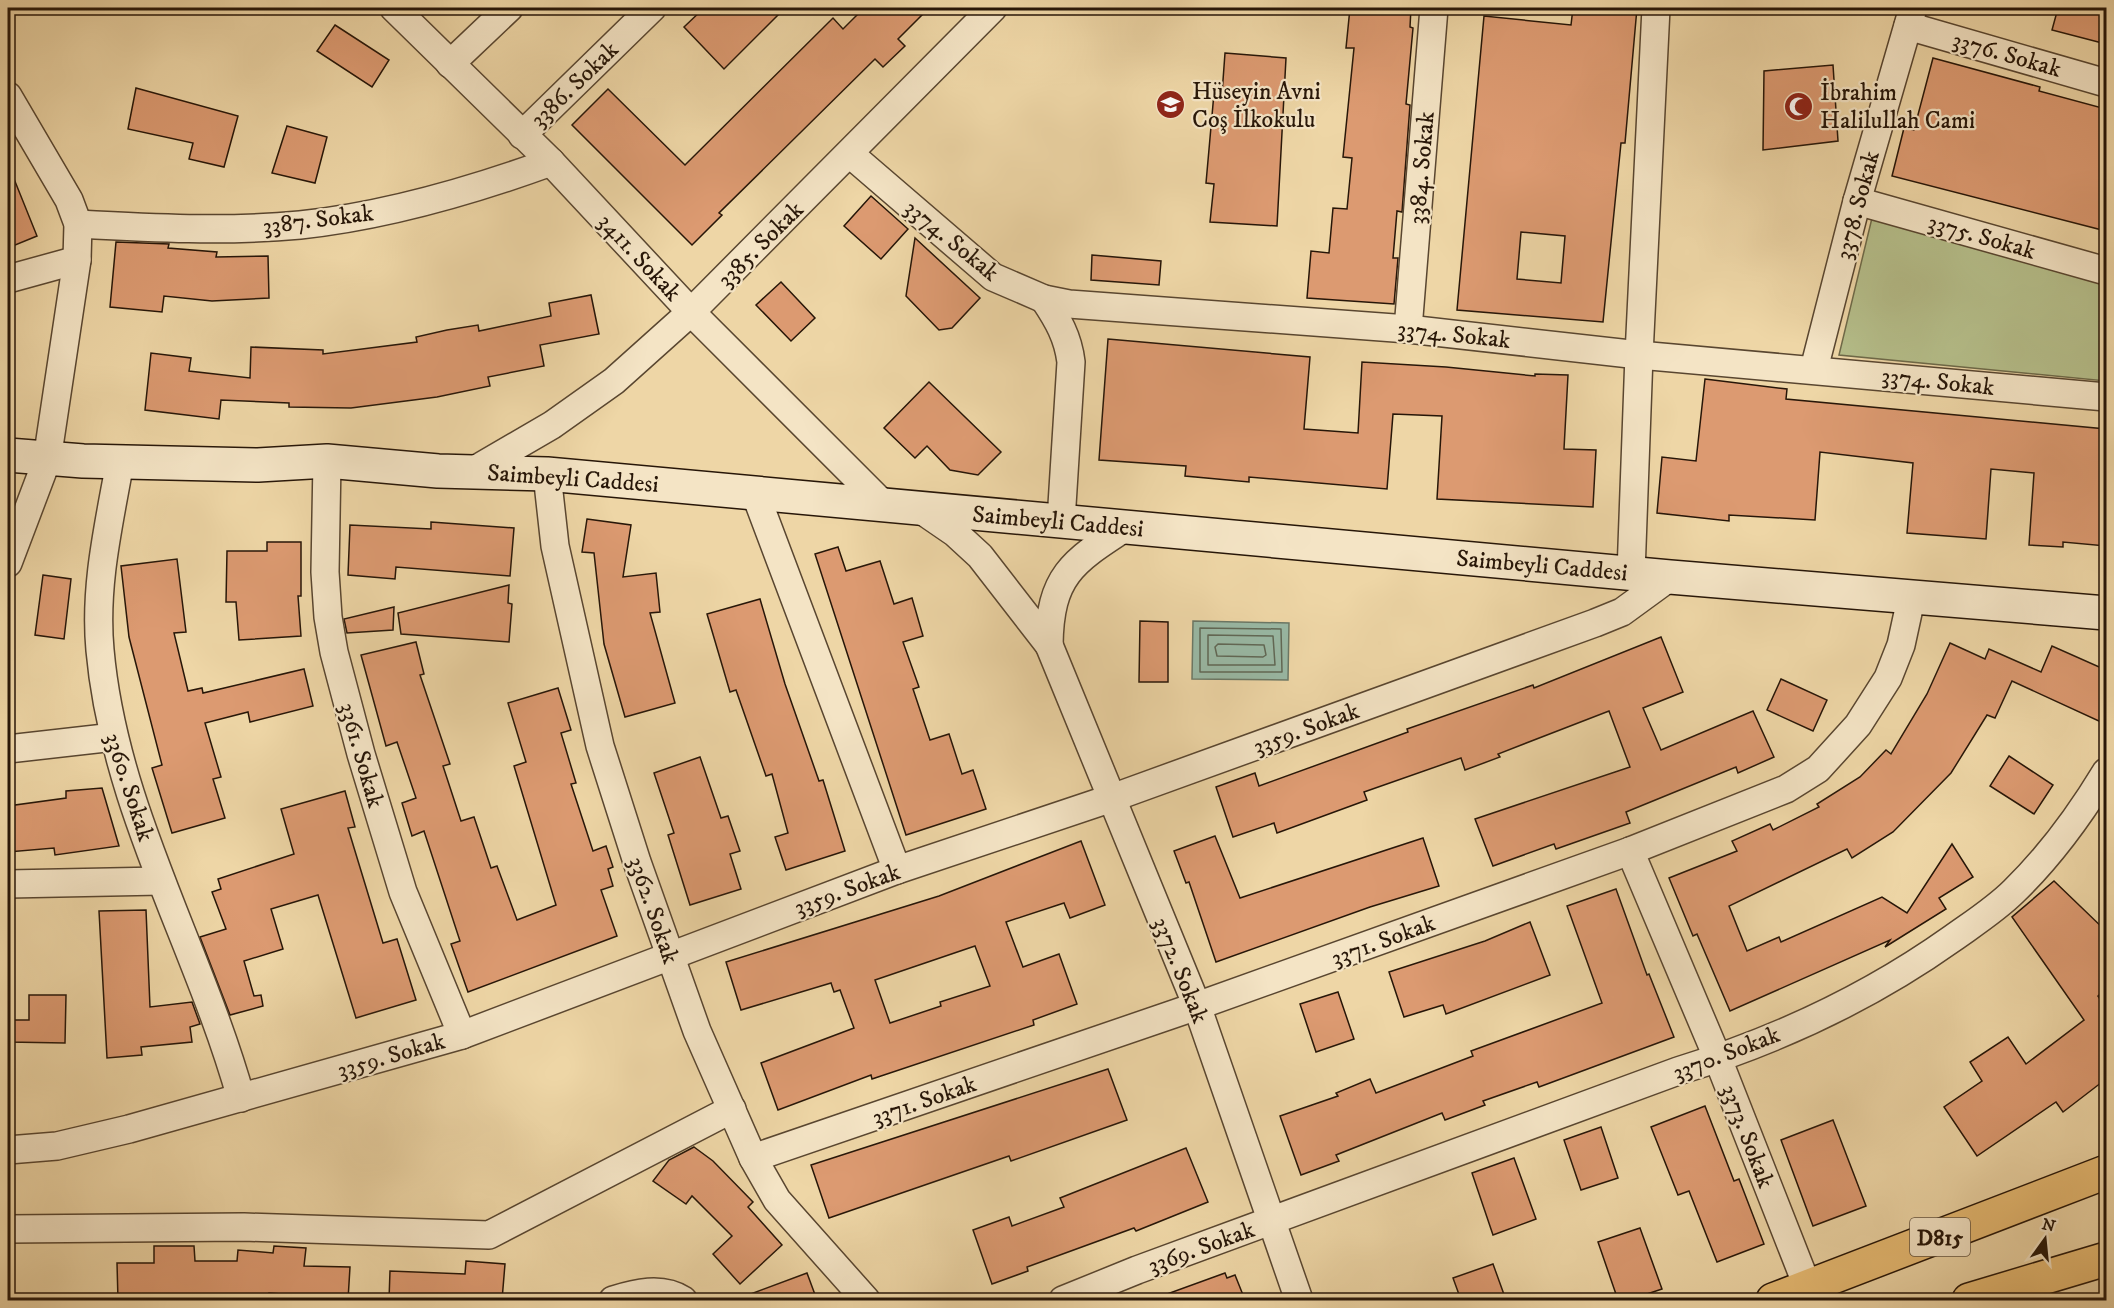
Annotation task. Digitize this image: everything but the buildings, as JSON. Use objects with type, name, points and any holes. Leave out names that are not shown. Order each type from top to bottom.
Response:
[{"type":"highway","name":"D815","points":[[1773,1300],[2106,1172]]},
{"type":"highway","points":[[1969,1300],[2106,1258]]},
{"type":"main road","name":"Saimbeyli Caddesi","points":[[8,455],[47,460],[258,465],[327,461],[547,474],[1911,599],[2106,613]]},
{"type":"street","name":"3411. Sokak","points":[[394,8],[551,162],[691,312],[885,506]]},
{"type":"street","points":[[450,64],[509,8]]},
{"type":"street","name":"3386. Sokak","points":[[522,135],[652,8]]},
{"type":"street","name":"3385. Sokak","points":[[473,471],[578,408],[614,381],[691,312],[993,8]]},
{"type":"street","name":"3384. Sokak","points":[[1408,329],[1434,8]]},
{"type":"street","points":[[1631,573],[1656,8]]},
{"type":"street","name":"3376. Sokak","points":[[1910,17],[2106,83]]},
{"type":"street","name":"3378. Sokak","points":[[1814,369],[1857,201],[1910,17]]},
{"type":"street","points":[[8,96],[69,200],[78,224],[77,260],[47,460],[8,563]]},
{"type":"street","name":"3374. Sokak","points":[[850,154],[993,277],[1044,299],[1091,307],[1408,329],[1639,354],[2106,397]]},
{"type":"street","name":"3387. Sokak","points":[[78,224],[245,228],[300,225],[350,218],[448,195],[500,181],[551,162]]},
{"type":"street","name":"3375. Sokak","points":[[1857,201],[2106,271]]},
{"type":"street","points":[[8,279],[77,260]]},
{"type":"street","points":[[1044,299],[1063,328],[1069,343],[1071,362],[1060,521]]},
{"type":"street","name":"3361. Sokak","points":[[327,461],[325,572],[328,617],[334,652],[361,754],[403,892],[462,1035]]},
{"type":"street","name":"3360. Sokak","points":[[120,462],[98,585],[99,648],[114,737],[161,881],[224,1038],[241,1098]]},
{"type":"street","name":"3362. Sokak","points":[[547,474],[555,546],[600,746],[697,1031],[753,1158],[777,1200],[866,1300]]},
{"type":"street","points":[[755,494],[897,870]]},
{"type":"street","points":[[920,509],[955,533],[980,556],[1049,645]]},
{"type":"street","points":[[1049,645],[1052,604],[1065,575],[1096,546],[1126,527]]},
{"type":"street","name":"3359. Sokak","points":[[8,1150],[57,1146],[241,1098],[462,1035],[897,870],[1112,798],[1595,623],[1622,612],[1670,577]]},
{"type":"street","name":"3371. Sokak","points":[[753,1158],[1197,1006],[1630,851],[1786,789],[1818,769],[1858,725],[1887,678],[1901,645],[1911,599]]},
{"type":"street","name":"3372. Sokak","points":[[1049,645],[1197,1006],[1299,1300]]},
{"type":"street","points":[[8,749],[114,737]]},
{"type":"street","name":"3370. Sokak","points":[[1273,1221],[1678,1071],[1719,1059],[1868,993],[1908,970],[1988,914],[2013,892],[2061,841],[2106,772]]},
{"type":"street","name":"3373. Sokak","points":[[1630,851],[1719,1059],[1808,1288]]},
{"type":"street","points":[[8,884],[161,881]]},
{"type":"street","points":[[8,1229],[244,1227],[489,1235],[732,1109]]},
{"type":"street","name":"3369. Sokak","points":[[1063,1300],[1137,1270],[1273,1221]]},
{"type":"street","points":[[613,1300],[642,1293],[672,1296]]},
{"type":"green space","points":[[1872,218],[2106,284],[2106,381],[1839,355]]},
{"type":"water","points":[[1193,621],[1289,623],[1288,680],[1192,679]]},
{"type":"place","name":"Hüseyin Avni Coş İlkokulu","points":[[1171,105]]},
{"type":"place","name":"İbrahim Halilullah Cami","points":[[1799,106]]}]
